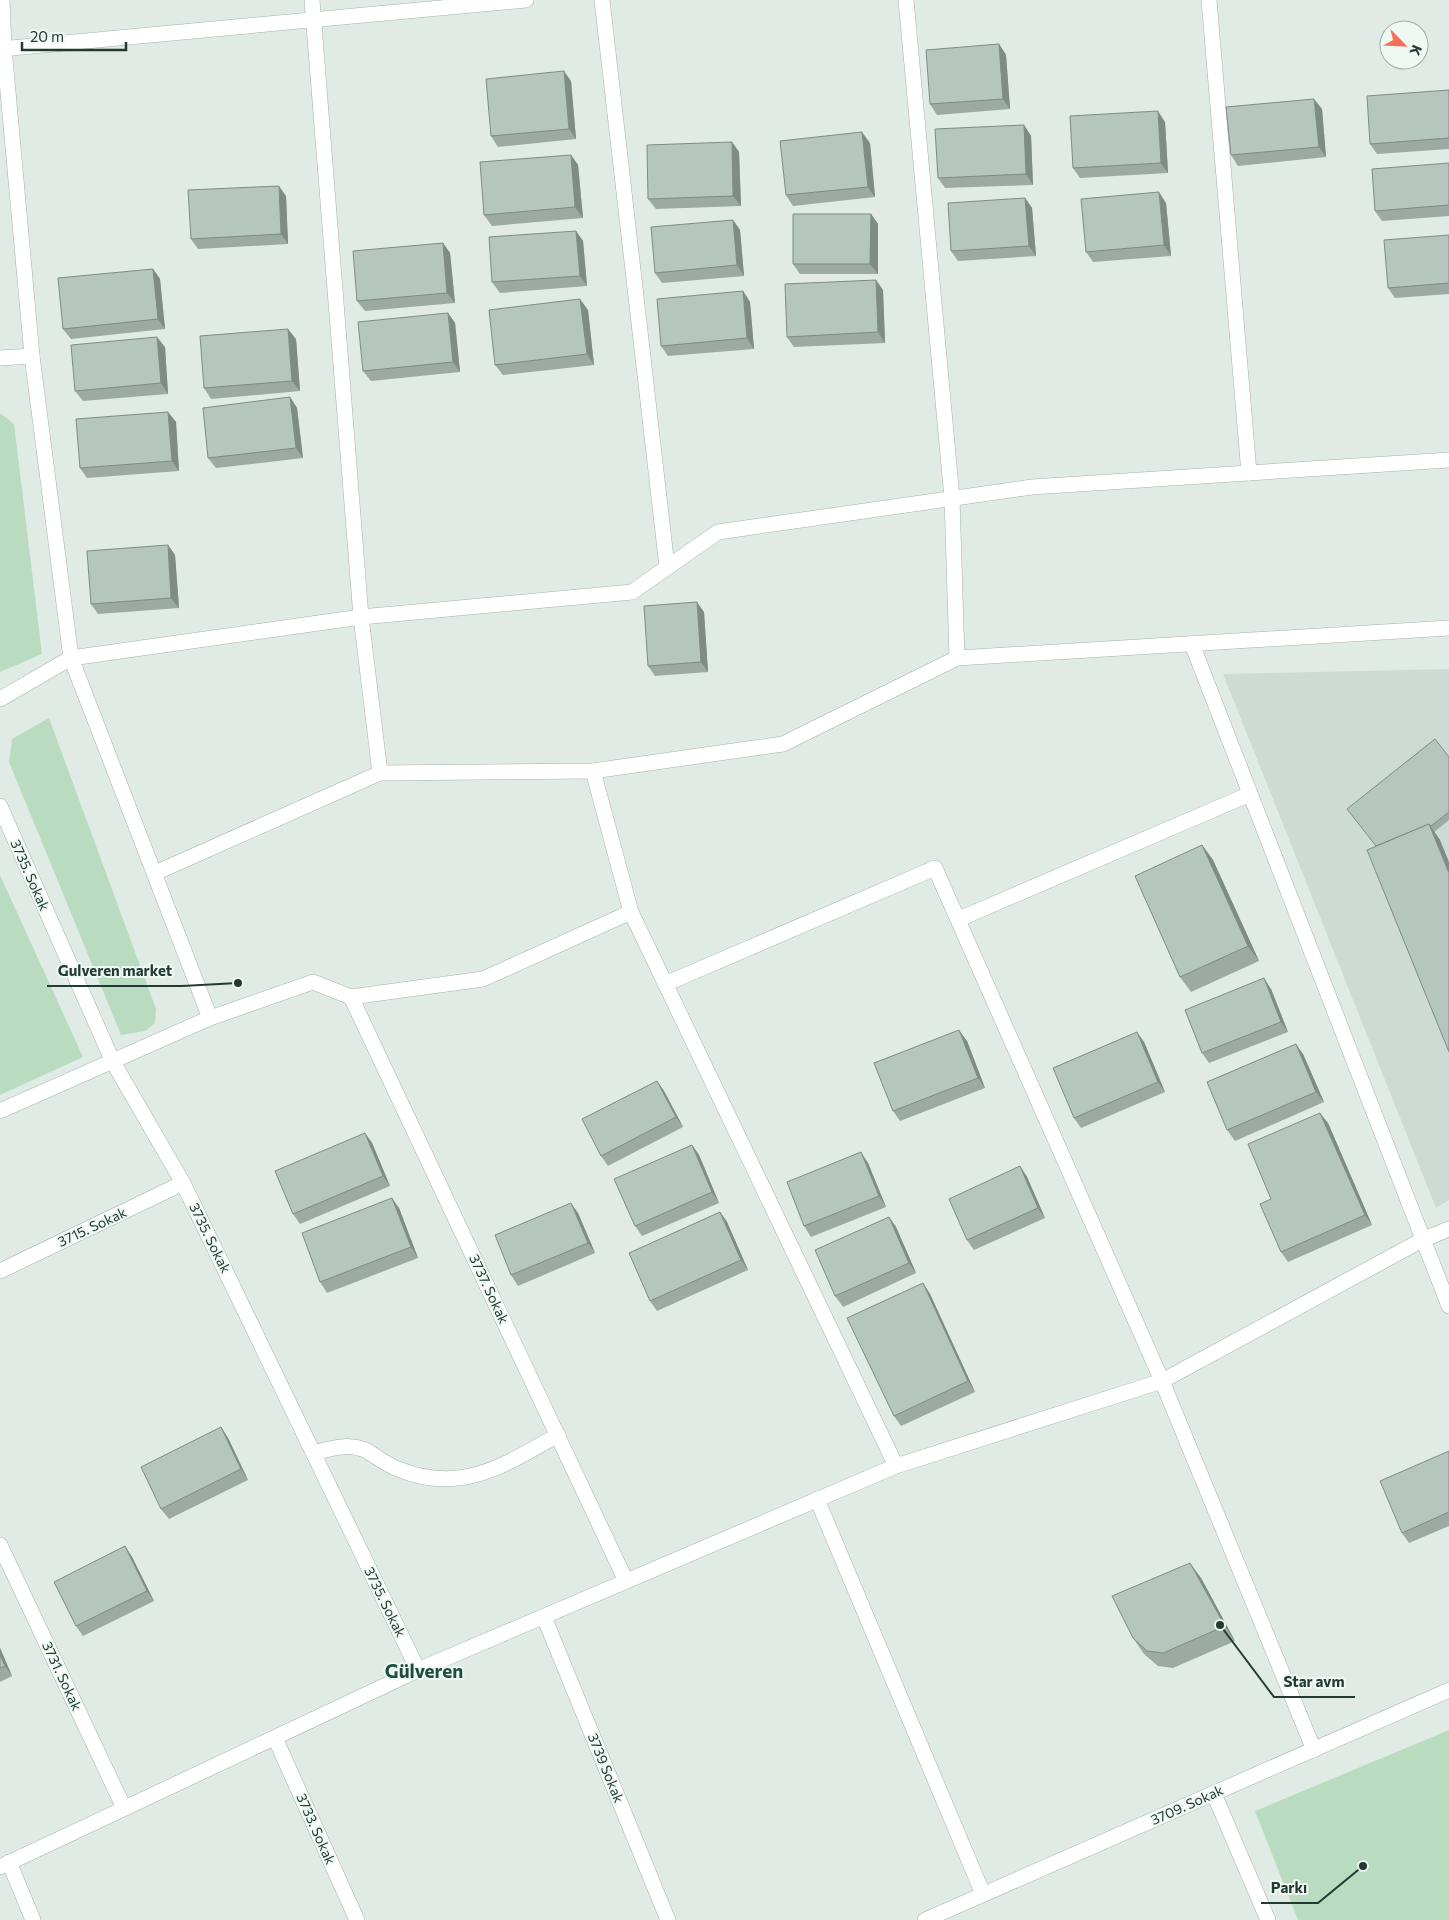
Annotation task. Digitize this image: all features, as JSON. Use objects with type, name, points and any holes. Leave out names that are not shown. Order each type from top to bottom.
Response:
[{"type":"street","points":[[2,0],[2,48],[32,356],[71,658],[210,1018]]},
{"type":"street","points":[[312,0],[361,617],[380,772]]},
{"type":"street","points":[[2,48],[526,0]]},
{"type":"street","points":[[602,0],[667,567]]},
{"type":"street","points":[[906,0],[952,498],[957,658]]},
{"type":"street","points":[[1210,0],[1249,473]]},
{"type":"street","points":[[0,358],[32,356]]},
{"type":"street","points":[[0,699],[71,658],[361,617],[632,592],[718,532],[1032,487],[1449,460]]},
{"type":"street","points":[[155,873],[380,772],[593,771],[783,744],[957,658],[1449,628]]},
{"type":"street","points":[[1192,644],[1449,1306]]},
{"type":"street","points":[[593,771],[631,912],[896,1466]]},
{"type":"street","points":[[959,919],[1250,794]]},
{"type":"street","name":"3735. Sokak","points":[[0,806],[113,1062],[183,1184],[418,1670]]},
{"type":"street","points":[[666,984],[936,868],[1162,1381],[1314,1750]]},
{"type":"street","points":[[0,1112],[210,1018],[313,982],[351,997],[483,979],[631,912]]},
{"type":"street","name":"3737. Sokak","points":[[351,997],[626,1581]]},
{"type":"street","name":"3715. Sokak","points":[[0,1271],[183,1184]]},
{"type":"street","points":[[33,1920],[4,1864],[418,1670],[896,1466],[1162,1381],[1422,1240],[1449,1229]]},
{"type":"street","points":[[313,1452],[350,1446],[369,1453],[398,1470],[420,1476],[461,1479],[500,1468],[558,1435]]},
{"type":"street","points":[[817,1500],[984,1894]]},
{"type":"street","name":"3731. Sokak","points":[[0,1545],[124,1808]]},
{"type":"street","name":"3739 Sokak","points":[[544,1617],[668,1920]]},
{"type":"street","name":"3709. Sokak","points":[[932,1919],[984,1894],[1449,1690]]},
{"type":"street","name":"3733. Sokak","points":[[275,1738],[356,1920]]},
{"type":"street","points":[[1214,1794],[1268,1920]]},
{"type":"shaded area","points":[[1449,669],[1449,1200],[1436,1208],[1223,674]]},
{"type":"green space","points":[[0,413],[14,424],[42,654],[0,672]]},
{"type":"green space","points":[[49,718],[156,1009],[155,1023],[145,1031],[121,1035],[9,762],[12,739]]},
{"type":"green space","points":[[0,875],[83,1057],[0,1095]]},
{"type":"green space","points":[[1449,1730],[1449,1920],[1298,1920],[1255,1811]]},
{"type":"building","points":[[999,44],[1003,99],[930,104],[926,50]]},
{"type":"building","points":[[564,71],[569,129],[491,136],[486,79]]},
{"type":"building","points":[[1449,90],[1449,138],[1370,144],[1367,96]]},
{"type":"building","points":[[1314,99],[1319,147],[1231,155],[1226,107]]},
{"type":"building","points":[[1158,111],[1161,163],[1073,168],[1070,116]]},
{"type":"building","points":[[1024,125],[1026,174],[938,178],[935,129]]},
{"type":"building","points":[[862,132],[868,187],[786,195],[780,141]]},
{"type":"building","points":[[732,142],[733,196],[648,199],[647,145]]},
{"type":"building","points":[[571,155],[575,207],[484,215],[480,162]]},
{"type":"building","points":[[1449,163],[1449,205],[1375,211],[1372,169]]},
{"type":"building","points":[[279,186],[281,234],[191,239],[188,190]]},
{"type":"building","points":[[1159,192],[1164,245],[1086,252],[1081,199]]},
{"type":"building","points":[[1025,198],[1029,246],[951,251],[948,203]]},
{"type":"building","points":[[793,214],[871,214],[870,264],[793,264]]},
{"type":"building","points":[[733,220],[737,265],[655,273],[651,227]]},
{"type":"building","points":[[576,231],[580,276],[492,282],[489,237]]},
{"type":"building","points":[[1449,235],[1449,283],[1388,288],[1384,240]]},
{"type":"building","points":[[443,243],[447,293],[357,301],[353,251]]},
{"type":"building","points":[[153,269],[158,319],[63,329],[58,278]]},
{"type":"building","points":[[876,280],[878,332],[787,337],[785,284]]},
{"type":"building","points":[[743,291],[747,338],[661,346],[657,299]]},
{"type":"building","points":[[580,299],[587,354],[495,365],[489,310]]},
{"type":"building","points":[[448,313],[453,362],[363,371],[358,322]]},
{"type":"building","points":[[288,329],[292,381],[204,388],[200,336]]},
{"type":"building","points":[[157,337],[161,383],[75,391],[71,345]]},
{"type":"building","points":[[290,397],[296,448],[208,458],[203,408]]},
{"type":"building","points":[[168,412],[172,461],[80,468],[76,419]]},
{"type":"building","points":[[168,545],[171,598],[91,604],[87,551]]},
{"type":"building","points":[[697,602],[701,662],[648,666],[644,606]]},
{"type":"building","points":[[1435,739],[1449,757],[1449,812],[1431,826],[1429,824],[1376,846],[1347,809]]},
{"type":"building","points":[[1429,824],[1449,873],[1449,1052],[1367,850]]},
{"type":"building","points":[[1202,845],[1248,946],[1180,977],[1135,876]]},
{"type":"building","points":[[1264,978],[1281,1022],[1202,1053],[1185,1010]]},
{"type":"building","points":[[959,1030],[978,1078],[893,1111],[874,1063]]},
{"type":"building","points":[[1137,1032],[1158,1082],[1074,1118],[1053,1068]]},
{"type":"building","points":[[1296,1044],[1316,1092],[1227,1130],[1207,1082]]},
{"type":"building","points":[[657,1081],[676,1117],[601,1156],[582,1119]]},
{"type":"building","points":[[1320,1113],[1365,1215],[1281,1252],[1260,1204],[1271,1199],[1248,1144]]},
{"type":"building","points":[[365,1133],[383,1176],[293,1214],[275,1171]]},
{"type":"building","points":[[692,1145],[712,1192],[635,1226],[614,1179]]},
{"type":"building","points":[[861,1152],[879,1196],[804,1226],[787,1182]]},
{"type":"building","points":[[1020,1166],[1038,1208],[967,1240],[949,1199]]},
{"type":"building","points":[[392,1198],[411,1247],[320,1282],[302,1233]]},
{"type":"building","points":[[571,1203],[588,1243],[511,1275],[495,1235]]},
{"type":"building","points":[[720,1212],[741,1260],[650,1301],[629,1253]]},
{"type":"building","points":[[889,1217],[909,1263],[835,1296],[815,1250]]},
{"type":"building","points":[[923,1283],[968,1381],[894,1416],[847,1318]]},
{"type":"building","points":[[221,1427],[241,1469],[161,1509],[141,1467]]},
{"type":"building","points":[[1449,1451],[1449,1512],[1402,1533],[1380,1481]]},
{"type":"building","points":[[125,1546],[147,1591],[76,1626],[54,1582]]},
{"type":"building","points":[[1190,1563],[1225,1626],[1163,1653],[1147,1651],[1133,1638],[1112,1596]]},
{"type":"building","points":[[0,1655],[5,1666],[0,1668]]},
{"type":"place","name":"Gulveren market","points":[[238,983]]},
{"type":"place","name":"Star avm","points":[[1220,1625]]},
{"type":"place","name":"Parkı","points":[[1363,1866]]},
{"type":"district","name":"Gülveren","points":[[424,1671]]}]
